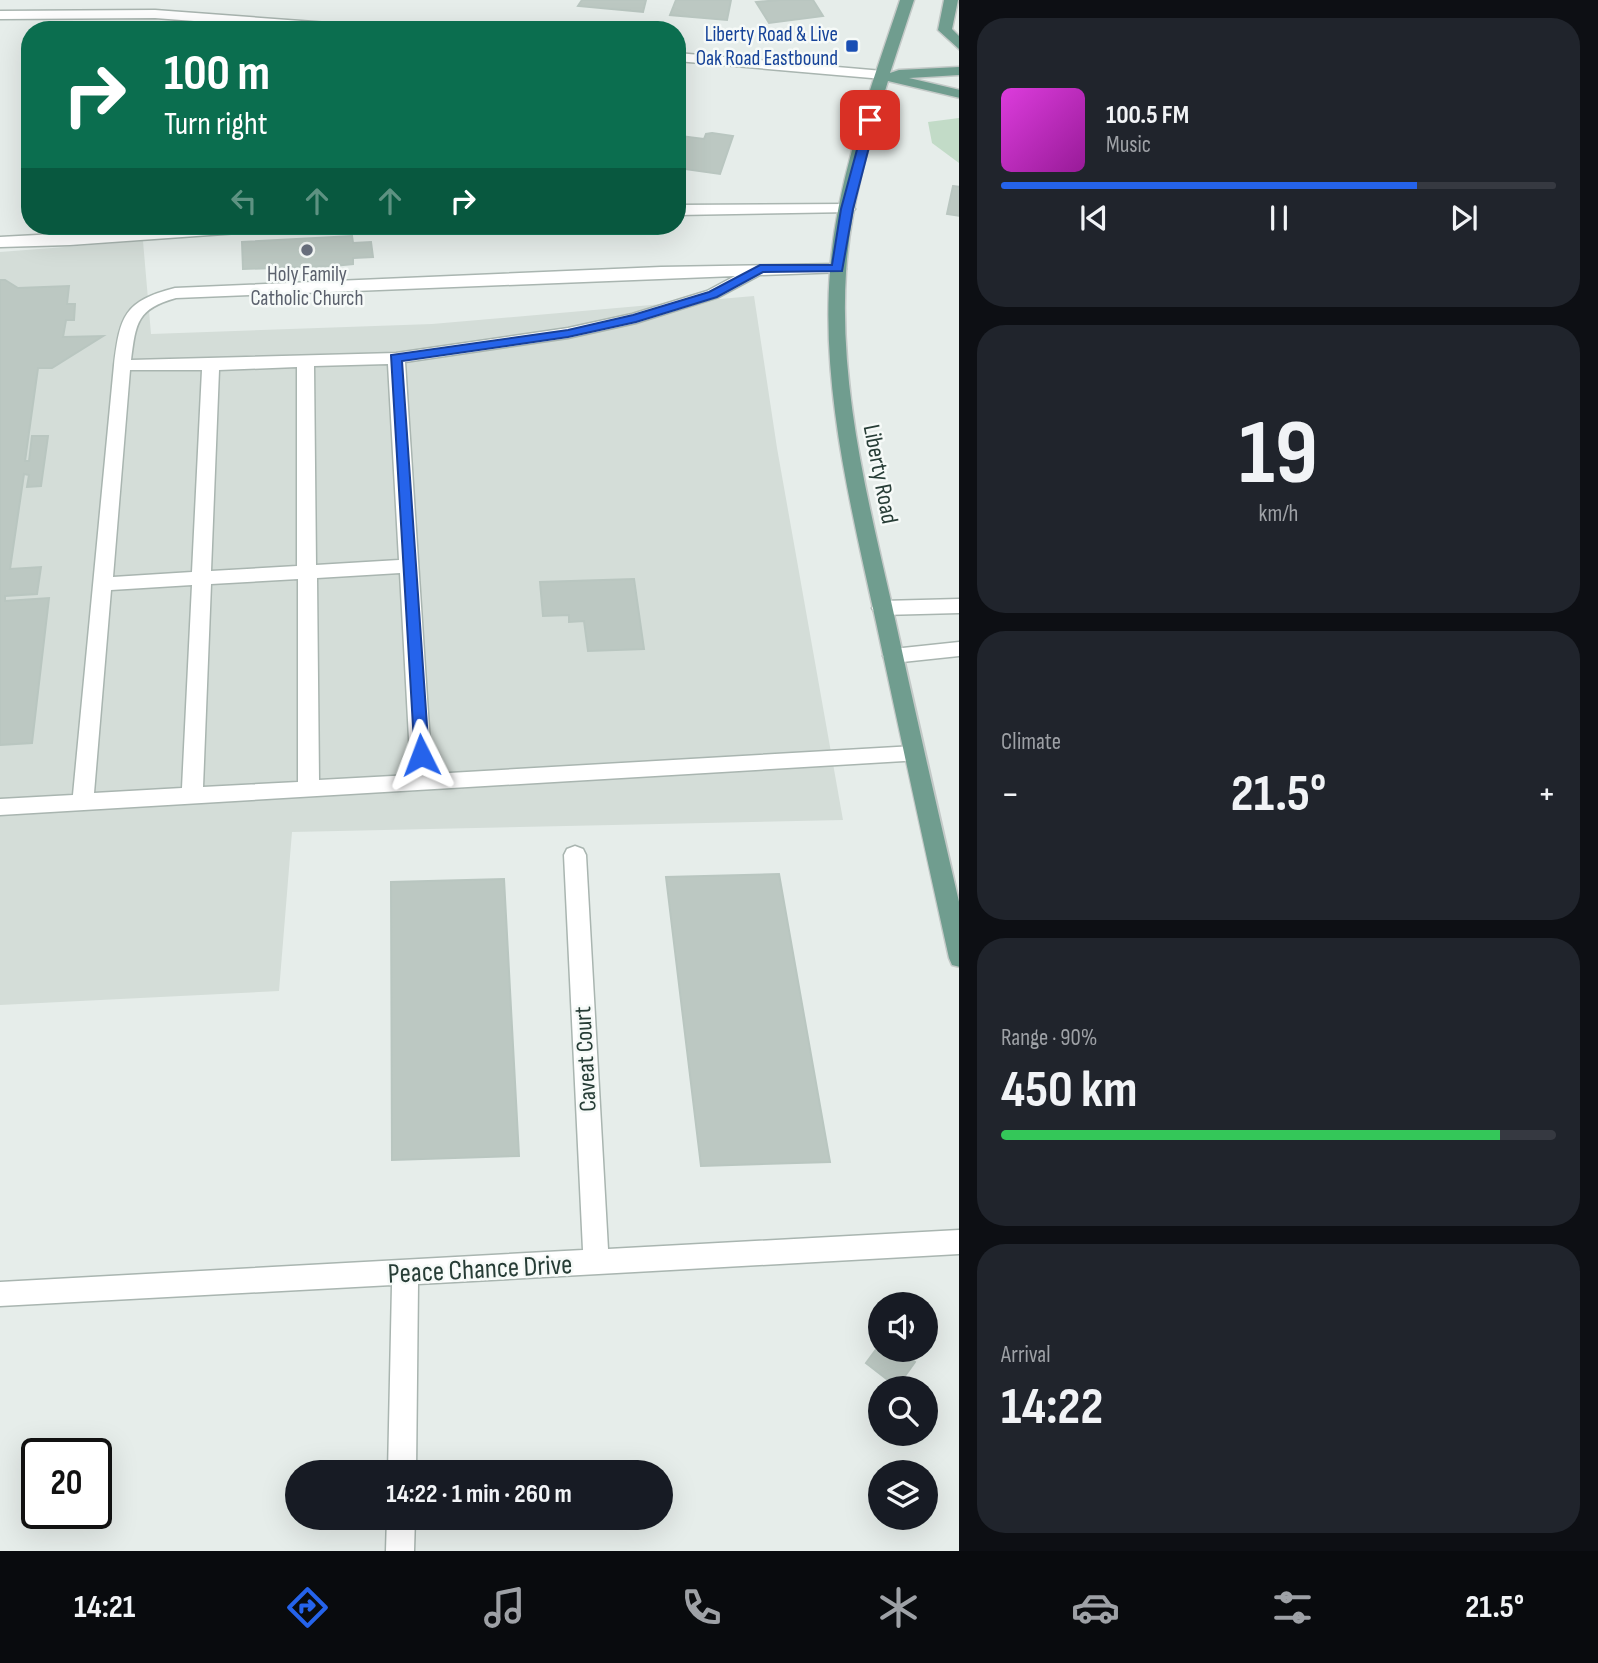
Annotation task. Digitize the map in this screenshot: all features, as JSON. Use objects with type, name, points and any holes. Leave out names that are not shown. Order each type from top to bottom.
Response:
[{"type":"main road","name":"Liberty Road","points":[[907,0],[883,75],[847,209],[838,268],[835,348],[854,480],[959,958]]},
{"type":"main road","points":[[951,0],[945,30],[959,46]]},
{"type":"main road","points":[[883,75],[959,71]]},
{"type":"main road","points":[[883,75],[959,94]]},
{"type":"street","points":[[0,15],[155,14],[237,21]]},
{"type":"street","points":[[686,58],[883,75]]},
{"type":"street","points":[[686,210],[847,209]]},
{"type":"street","points":[[0,242],[140,235]]},
{"type":"street","points":[[83,802],[122,365],[129,318],[139,306],[175,293],[838,268]]},
{"type":"street","points":[[122,365],[211,365],[396,358],[568,333],[636,318],[713,295],[760,269]]},
{"type":"street","points":[[396,358],[422,782]]},
{"type":"street","points":[[304,361],[309,789]]},
{"type":"street","points":[[192,796],[211,365]]},
{"type":"street","points":[[103,584],[409,566]]},
{"type":"street","points":[[883,608],[959,606]]},
{"type":"street","points":[[893,656],[959,649]]},
{"type":"street","points":[[0,807],[914,754]]},
{"type":"street","name":"Caveat Court","points":[[575,855],[596,1262]]},
{"type":"street","name":"Peace Chance Drive","points":[[0,1294],[959,1242]]},
{"type":"street","points":[[401,1460],[405,1272]]},
{"type":"street","points":[[400,1551],[401,1530]]},
{"type":"shaded area","points":[[143,241],[151,334],[432,324],[754,296],[777,448],[843,820],[292,832],[279,991],[0,1005],[0,252]]},
{"type":"green space","points":[[959,118],[959,163],[932,143],[928,122]]},
{"type":"building","points":[[582,0],[646,0],[643,12],[578,6]]},
{"type":"building","points":[[676,0],[731,0],[727,20],[670,15]]},
{"type":"building","points":[[813,0],[823,16],[769,23],[756,2]]},
{"type":"building","points":[[706,134],[733,136],[720,174],[686,169],[686,137],[704,139]]},
{"type":"building","points":[[953,186],[959,187],[959,216],[947,214]]},
{"type":"building","name":"Holy Family Catholic Church","points":[[352,236],[353,243],[371,242],[373,257],[353,258],[353,264],[333,266],[243,269],[242,242]]},
{"type":"building","points":[[0,280],[18,288],[69,286],[67,304],[75,304],[74,320],[66,320],[63,337],[103,336],[52,368],[38,368],[25,461],[29,461],[32,436],[48,436],[41,486],[27,487],[29,475],[24,474],[10,569],[41,567],[37,594],[5,596],[5,601],[49,598],[32,743],[0,745]]},
{"type":"building","points":[[634,579],[644,649],[588,651],[584,621],[569,622],[569,615],[543,616],[540,582]]},
{"type":"building","points":[[779,874],[830,1162],[701,1166],[666,877]]},
{"type":"building","points":[[504,879],[519,1156],[392,1160],[391,882]]},
{"type":"building","points":[[868,1360],[915,1362],[905,1376],[883,1376],[866,1363]]},
{"type":"place","name":"Liberty Road & Live Oak Road Eastbound","points":[[852,46]]},
{"type":"place","name":"Holy Family Catholic Church","points":[[307,250]]},
{"type":"route","points":[[421,755],[396,358],[568,333],[636,318],[713,295],[760,269],[838,268],[847,209],[870,120]]}]
